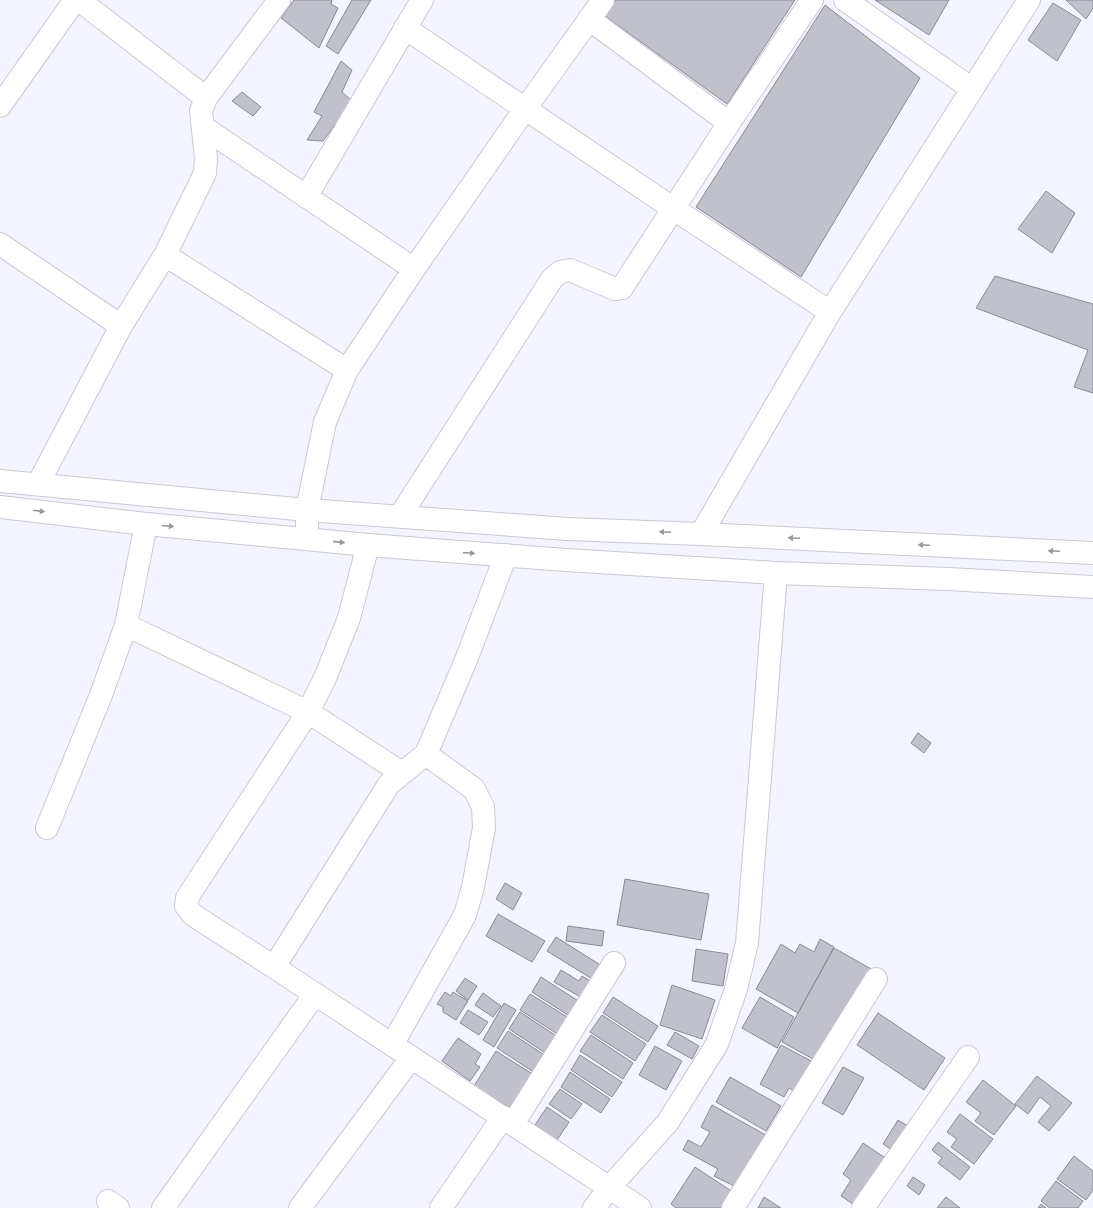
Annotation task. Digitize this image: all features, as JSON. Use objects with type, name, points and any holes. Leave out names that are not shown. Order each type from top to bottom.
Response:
[{"type":"street","points":[[0,106],[75,0]]},
{"type":"street","points":[[79,0],[206,98]]},
{"type":"street","points":[[306,197],[422,0]]},
{"type":"street","points":[[307,539],[307,510],[325,422],[347,370],[414,269],[603,0]]},
{"type":"street","points":[[400,516],[552,279],[560,272],[570,270],[615,289],[622,288],[729,123],[812,0]]},
{"type":"street","points":[[845,0],[972,89]]},
{"type":"street","points":[[701,534],[830,312],[1029,0]]},
{"type":"street","points":[[38,484],[121,326],[165,255],[205,173],[206,158],[201,111],[206,98],[276,1]]},
{"type":"street","points":[[589,20],[729,123]]},
{"type":"street","points":[[406,28],[674,209],[830,312]]},
{"type":"street","points":[[203,127],[414,269]]},
{"type":"street","points":[[0,244],[121,326]]},
{"type":"street","points":[[165,255],[347,370]]},
{"type":"street","points":[[0,481],[307,510],[568,529],[1093,553]]},
{"type":"street","points":[[0,507],[146,524],[368,545],[566,560],[776,573],[948,578],[1093,588]]},
{"type":"street","points":[[47,828],[101,695],[126,625],[146,524]]},
{"type":"street","points":[[566,560],[568,529]]},
{"type":"street","points":[[368,545],[349,618],[325,678],[308,712],[187,898],[186,906],[193,916],[274,967],[640,1208]]},
{"type":"street","points":[[274,967],[388,784],[426,754],[466,660],[506,555]]},
{"type":"street","points":[[594,1208],[609,1188],[668,1122],[717,1044],[736,989],[747,943],[776,573]]},
{"type":"street","points":[[126,625],[308,712],[402,773]]},
{"type":"street","points":[[392,1045],[465,914],[473,887],[484,828],[483,808],[474,789],[426,754]]},
{"type":"street","points":[[441,1208],[508,1121],[614,963]]},
{"type":"street","points":[[733,1208],[876,979]]},
{"type":"street","points":[[163,1208],[315,994]]},
{"type":"street","points":[[863,1208],[968,1057]]},
{"type":"street","points":[[300,1208],[411,1058]]},
{"type":"building","points":[[294,0],[332,0],[331,4],[338,8],[319,48],[281,18]]},
{"type":"building","points":[[352,0],[371,0],[338,54],[326,46]]},
{"type":"building","points":[[616,0],[795,0],[727,104],[605,16]]},
{"type":"building","points":[[875,0],[949,0],[929,35]]},
{"type":"building","points":[[1066,0],[1093,0],[1093,8],[1086,19]]},
{"type":"building","points":[[1053,3],[1081,20],[1057,61],[1028,40]]},
{"type":"building","points":[[825,5],[920,78],[801,277],[696,207]]},
{"type":"building","points":[[341,61],[352,70],[342,92],[352,101],[323,141],[307,140],[322,116],[314,112]]},
{"type":"building","points":[[242,92],[261,107],[253,116],[232,101]]},
{"type":"building","points":[[1046,191],[1075,213],[1052,253],[1018,229]]},
{"type":"building","points":[[995,276],[1093,304],[1093,393],[1074,387],[1088,350],[976,308]]},
{"type":"building","points":[[918,733],[931,743],[924,753],[911,743]]},
{"type":"building","points":[[625,879],[709,894],[701,940],[617,925]]},
{"type":"building","points":[[505,883],[522,893],[513,910],[496,899]]},
{"type":"building","points":[[498,914],[545,941],[532,962],[486,936]]},
{"type":"building","points":[[568,926],[604,931],[602,946],[566,941]]},
{"type":"building","points":[[556,937],[602,966],[594,980],[547,951]]},
{"type":"building","points":[[820,939],[834,947],[798,1013],[756,989],[781,944],[795,953],[800,944],[814,952]]},
{"type":"building","points":[[834,948],[873,970],[822,1064],[782,1042]]},
{"type":"building","points":[[696,949],[728,954],[723,986],[692,981]]},
{"type":"building","points":[[561,970],[579,981],[582,976],[595,984],[586,1000],[554,982]]},
{"type":"building","points":[[541,977],[583,1004],[574,1019],[532,992]]},
{"type":"building","points":[[465,978],[477,986],[468,1000],[456,991]]},
{"type":"building","points":[[672,985],[715,1000],[702,1039],[660,1025]]},
{"type":"building","points":[[445,992],[451,996],[453,992],[468,1001],[456,1020],[443,1012],[443,1007],[437,1004]]},
{"type":"building","points":[[483,993],[501,1006],[493,1017],[475,1005]]},
{"type":"building","points":[[530,994],[572,1020],[562,1037],[520,1010]]},
{"type":"building","points":[[613,997],[658,1026],[648,1042],[603,1013]]},
{"type":"building","points":[[760,997],[794,1017],[777,1048],[742,1028]]},
{"type":"building","points":[[504,1003],[516,1010],[494,1047],[483,1040]]},
{"type":"building","points":[[468,1010],[488,1022],[479,1035],[460,1023]]},
{"type":"building","points":[[520,1012],[561,1039],[550,1056],[509,1029]]},
{"type":"building","points":[[878,1013],[945,1058],[924,1090],[857,1045]]},
{"type":"building","points":[[602,1015],[646,1044],[635,1061],[590,1032]]},
{"type":"building","points":[[508,1031],[549,1058],[538,1075],[497,1048]]},
{"type":"building","points":[[675,1032],[699,1046],[692,1059],[667,1045]]},
{"type":"building","points":[[591,1035],[633,1063],[623,1079],[580,1051]]},
{"type":"building","points":[[458,1038],[481,1054],[475,1064],[480,1067],[470,1081],[442,1061]]},
{"type":"building","points":[[781,1045],[815,1063],[799,1094],[789,1088],[784,1097],[760,1084]]},
{"type":"building","points":[[655,1046],[682,1061],[666,1090],[639,1075]]},
{"type":"building","points":[[496,1051],[539,1078],[518,1113],[474,1086]]},
{"type":"building","points":[[580,1055],[622,1082],[612,1097],[571,1070]]},
{"type":"building","points":[[843,1067],[864,1078],[843,1115],[822,1103]]},
{"type":"building","points":[[570,1072],[610,1099],[601,1113],[561,1087]]},
{"type":"building","points":[[1037,1076],[1072,1103],[1049,1131],[1038,1122],[1051,1106],[1040,1097],[1028,1114],[1015,1104]]},
{"type":"building","points":[[730,1077],[781,1106],[766,1131],[716,1102]]},
{"type":"building","points":[[983,1080],[1016,1106],[994,1135],[975,1121],[981,1113],[966,1102]]},
{"type":"building","points":[[560,1089],[582,1104],[571,1119],[549,1104]]},
{"type":"building","points":[[712,1105],[773,1139],[744,1191],[714,1176],[718,1169],[683,1150],[688,1140],[701,1147],[710,1132],[701,1127]]},
{"type":"building","points":[[547,1107],[569,1122],[557,1140],[535,1125]]},
{"type":"building","points":[[960,1114],[993,1139],[974,1164],[951,1147],[957,1139],[947,1132]]},
{"type":"building","points":[[898,1120],[914,1130],[898,1154],[883,1144]]},
{"type":"building","points":[[938,1142],[970,1167],[960,1180],[938,1163],[942,1158],[932,1150]]},
{"type":"building","points":[[863,1143],[887,1159],[856,1206],[841,1196],[851,1180],[843,1174]]},
{"type":"building","points":[[1074,1156],[1093,1171],[1093,1190],[1086,1200],[1057,1179]]},
{"type":"building","points":[[695,1167],[739,1196],[731,1208],[676,1208],[671,1204]]},
{"type":"building","points":[[913,1177],[925,1185],[919,1195],[907,1186]]},
{"type":"building","points":[[1056,1181],[1083,1201],[1078,1208],[1050,1208],[1041,1201]]},
{"type":"building","points":[[764,1197],[781,1208],[758,1208]]},
{"type":"building","points":[[946,1197],[960,1208],[937,1208]]},
{"type":"building","points":[[1041,1204],[1046,1208],[1038,1208]]}]
